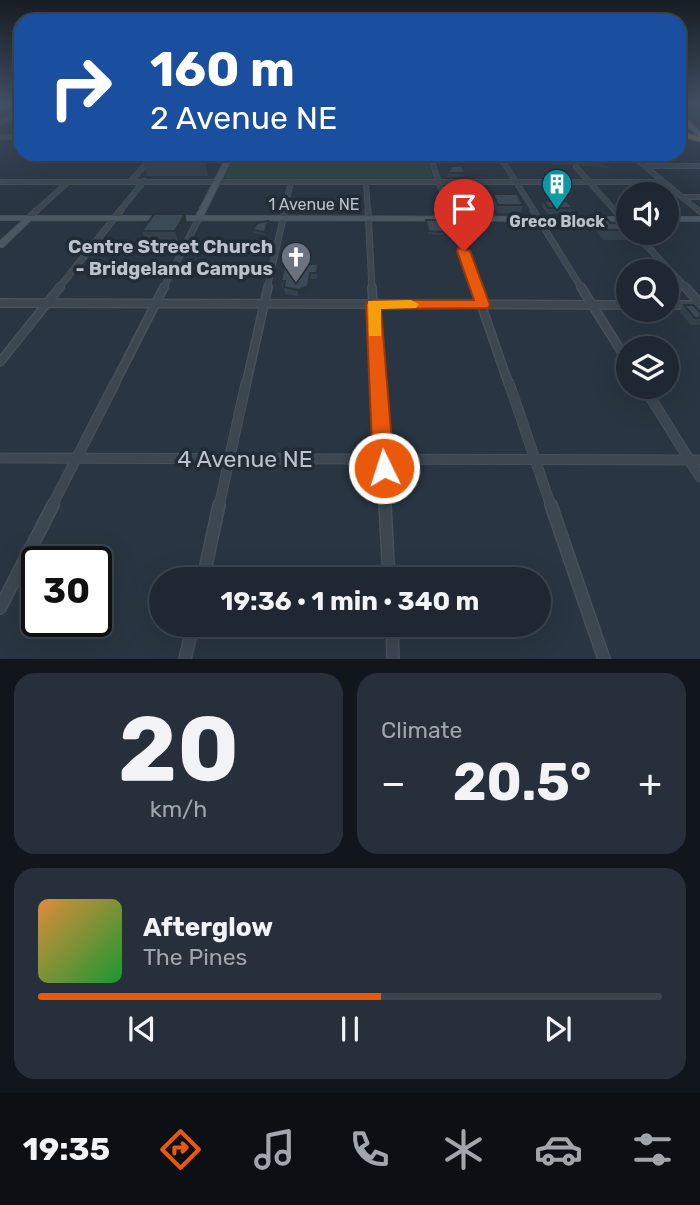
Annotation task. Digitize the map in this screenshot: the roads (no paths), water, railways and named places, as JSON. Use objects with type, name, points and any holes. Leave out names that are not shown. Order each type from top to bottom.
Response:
[{"type":"street","points":[[131,181],[149,161]]},
{"type":"street","points":[[0,608],[227,161]]},
{"type":"street","points":[[432,161],[604,659]]},
{"type":"street","points":[[503,161],[616,343]]},
{"type":"street","points":[[639,161],[663,182]]},
{"type":"street","points":[[146,164],[156,164]]},
{"type":"street","points":[[645,166],[700,166]]},
{"type":"street","points":[[576,167],[616,210]]},
{"type":"street","points":[[0,362],[144,181]]},
{"type":"street","points":[[0,182],[616,182]]},
{"type":"street","points":[[0,245],[68,182]]},
{"type":"street","points":[[206,567],[290,182]]},
{"type":"street","points":[[366,184],[388,567]]},
{"type":"street","points":[[679,195],[700,212]]},
{"type":"street","points":[[682,197],[700,197]]},
{"type":"street","name":"1 Avenue NE","points":[[0,218],[199,218],[284,214],[368,218],[616,221]]},
{"type":"street","points":[[679,219],[700,219]]},
{"type":"street","points":[[646,245],[700,304]]},
{"type":"street","points":[[0,303],[616,305]]},
{"type":"street","points":[[679,305],[700,304]]},
{"type":"street","points":[[652,399],[695,460],[700,477]]},
{"type":"street","name":"4 Avenue NE","points":[[0,458],[695,460]]},
{"type":"street","points":[[185,659],[190,637]]},
{"type":"street","points":[[392,637],[393,659]]},
{"type":"place","name":"Greco Block","points":[[557,211]]},
{"type":"place","name":"Centre Street Church - Bridgeland Campus","points":[[296,284]]}]
